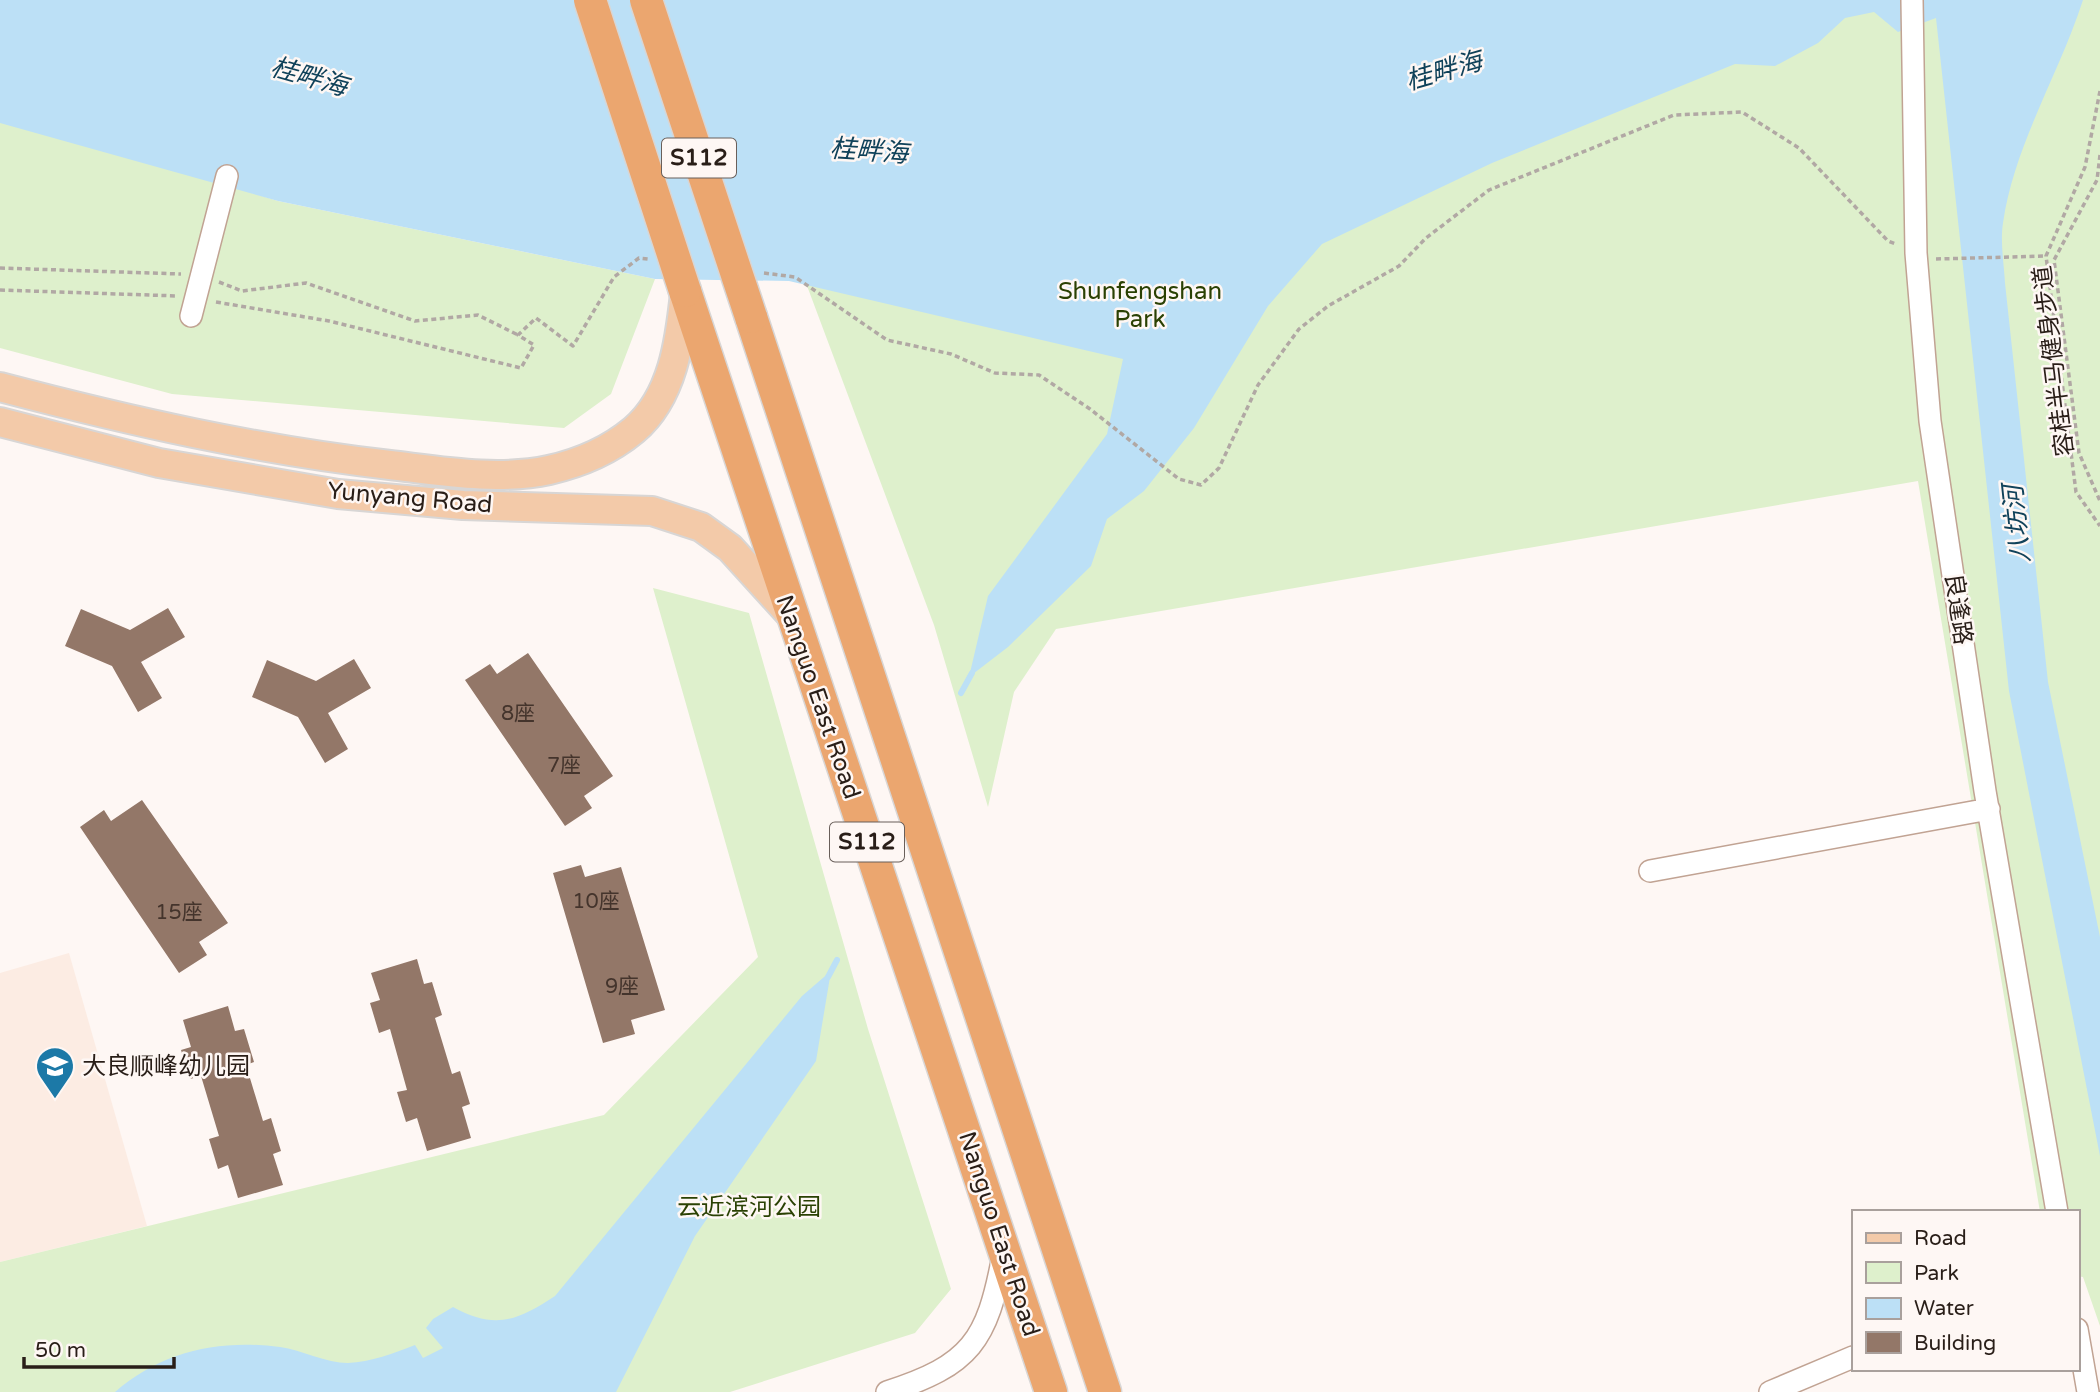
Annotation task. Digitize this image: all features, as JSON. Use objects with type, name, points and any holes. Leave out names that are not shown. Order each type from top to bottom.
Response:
[{"type":"highway","name":"Nanguo East Road","points":[[590,0],[790,614],[1005,1247],[1051,1392]]},
{"type":"highway","name":"Nanguo East Road","points":[[646,0],[1105,1392]]},
{"type":"main road","name":"Yunyang Road","points":[[0,387],[148,424],[313,456],[483,474],[548,470],[612,447],[637,428],[663,391],[681,338],[685,291]]},
{"type":"main road","name":"Yunyang Road","points":[[0,422],[159,463],[338,494],[463,505],[652,511],[677,517],[703,529],[730,548],[790,614]]},
{"type":"main road","points":[[313,456],[363,477],[362,486],[338,494]]},
{"type":"street","name":"良逢路","points":[[1912,5],[1916,253],[1930,421],[1989,809],[2057,1210]]},
{"type":"street","points":[[193,306],[227,176]]},
{"type":"street","points":[[1650,871],[1989,809]]},
{"type":"street","points":[[887,1392],[939,1372],[967,1351],[986,1325],[995,1302],[1005,1247]]},
{"type":"street","points":[[2079,1342],[2088,1392]]},
{"type":"street","points":[[1770,1392],[1852,1357]]},
{"type":"path","points":[[2100,91],[2085,167],[2045,256],[2076,492],[2100,526]]},
{"type":"path","points":[[969,362],[995,373],[1039,375],[1090,408],[1179,479],[1201,485],[1219,468],[1258,385],[1299,329],[1328,306],[1399,266],[1426,238],[1489,190],[1674,115],[1742,113],[1799,148],[1888,241],[1916,253],[1941,260],[2045,256]]},
{"type":"path","name":"容桂半马健身步道","points":[[2100,155],[2098,180],[2054,260],[2078,453],[2100,501]]},
{"type":"path","points":[[0,268],[201,275],[242,291],[306,283],[415,321],[478,314],[518,335]]},
{"type":"path","points":[[0,290],[193,306],[329,321],[521,368]]},
{"type":"shaded area","name":"大良顺峰幼儿园","points":[[69,953],[147,1226],[0,1262],[0,973]]},
{"type":"green space","name":"Shunfengshan Park","points":[[700,0],[2100,0],[2100,1326],[2083,1277],[2079,1276],[2079,1210],[2040,1210],[1918,481],[1056,629],[1014,692],[988,807],[934,625]]},
{"type":"green space","points":[[0,115],[278,201],[655,279],[611,394],[564,428],[172,394],[0,348]]},
{"type":"green space","name":"云近滨河公园","points":[[653,588],[749,613],[868,1029],[951,1289],[915,1333],[730,1392],[0,1392],[0,1262],[604,1115],[758,957]]},
{"type":"water","points":[[0,0],[2083,0],[2017,166],[2009,194],[2002,238],[2048,682],[2100,937],[2100,1156],[2009,691],[1936,18],[1898,32],[1874,12],[1845,18],[1818,43],[1775,66],[1735,64],[1492,163],[1322,244],[1268,306],[1194,428],[1144,491],[1107,519],[1091,566],[1008,647],[969,677],[988,596],[1107,434],[1123,359],[789,281],[655,279],[278,201],[0,123]]},
{"type":"water","points":[[831,971],[816,1061],[695,1236],[616,1392],[115,1392],[152,1367],[192,1351],[213,1347],[280,1347],[348,1363],[374,1359],[415,1345],[423,1358],[443,1348],[426,1328],[433,1319],[453,1307],[481,1318],[506,1320],[541,1305],[555,1296],[802,996]]},
{"type":"building","points":[[168,608],[185,637],[141,662],[162,698],[138,712],[112,666],[65,646],[81,609],[130,630]]},
{"type":"building","points":[[528,653],[613,776],[584,796],[592,808],[565,826],[465,680],[490,664],[497,674]]},
{"type":"building","points":[[354,659],[371,688],[328,713],[348,749],[325,763],[298,717],[252,697],[267,660],[316,681]]},
{"type":"building","points":[[142,800],[228,923],[199,942],[207,955],[179,973],[80,827],[104,810],[111,821]]},
{"type":"building","points":[[581,865],[585,877],[621,867],[665,1010],[631,1020],[635,1034],[603,1043],[553,873]]},
{"type":"building","points":[[417,959],[424,984],[432,982],[442,1015],[435,1018],[452,1074],[460,1071],[470,1104],[462,1107],[471,1138],[427,1151],[417,1118],[406,1122],[397,1092],[407,1090],[390,1029],[379,1033],[370,1003],[380,1000],[371,973]]},
{"type":"building","points":[[228,1006],[235,1031],[244,1029],[254,1062],[246,1065],[263,1121],[271,1118],[281,1151],[273,1154],[283,1185],[238,1198],[228,1165],[218,1169],[209,1139],[219,1136],[201,1076],[190,1079],[181,1050],[191,1047],[183,1020]]},
{"type":"waterway","points":[[961,693],[972,673]]},
{"type":"waterway","points":[[828,977],[837,960]]},
{"type":"place","name":"大良顺峰幼儿园","points":[[55,1100]]},
{"type":"water label","name":"桂畔海","points":[[1444,71]]},
{"type":"water label","name":"桂畔海","points":[[309,77]]},
{"type":"water label","name":"桂畔海","points":[[869,151]]},
{"type":"water label","name":"八坊河","points":[[2017,524]]}]
